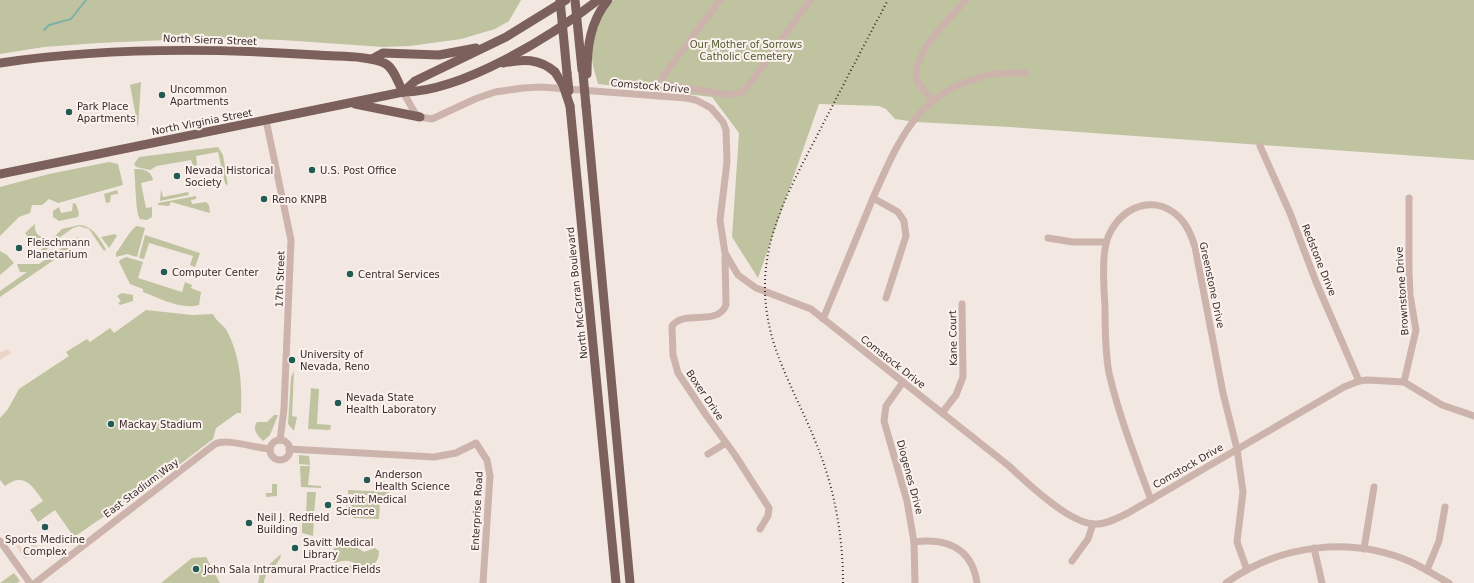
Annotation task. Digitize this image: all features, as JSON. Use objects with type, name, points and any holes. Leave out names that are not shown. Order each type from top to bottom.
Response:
[{"type":"main road","points":[[575,0],[585,74],[586,106],[630,583]]},
{"type":"main road","name":"North Virginia Street","points":[[2,176],[40,165],[403,92],[418,92],[430,89],[494,64],[562,26],[598,0]]},
{"type":"main road","points":[[585,74],[591,31],[598,14],[608,0]]},
{"type":"main road","name":"North Virginia Street","points":[[403,92],[415,81],[490,45],[532,22],[562,1]]},
{"type":"main road","name":"North McCarran Boulevard","points":[[562,1],[562,26],[616,583]]},
{"type":"main road","points":[[372,59],[384,53],[439,55],[490,45]]},
{"type":"main road","name":"North Sierra Street","points":[[0,64],[73,54],[164,49],[306,54],[372,59],[389,66],[403,92]]},
{"type":"main road","points":[[494,64],[529,60],[544,64],[555,72],[563,85],[570,106]]},
{"type":"main road","points":[[352,103],[379,110],[395,111],[409,116],[420,117]]},
{"type":"street","points":[[656,96],[664,75],[720,0]]},
{"type":"street","points":[[661,84],[731,95],[742,92],[752,81],[810,0]]},
{"type":"street","points":[[932,100],[917,80],[916,65],[925,48],[966,0]]},
{"type":"street","points":[[824,319],[873,198],[897,144],[913,121],[932,100],[958,84],[992,74],[1026,73]]},
{"type":"street","name":"Comstock Drive","points":[[420,117],[432,119],[475,99],[495,92],[541,87],[686,98],[703,103],[711,108],[723,122],[728,141],[720,220],[725,253],[738,275],[751,286],[811,309],[1075,519],[1093,524],[1106,522],[1117,518],[1151,500],[1344,387],[1359,381],[1375,379],[1404,382],[1442,405],[1474,416]]},
{"type":"street","points":[[403,92],[412,110],[420,117]]},
{"type":"street","name":"17th Street","points":[[266,120],[291,240],[285,402],[280,440]]},
{"type":"street","name":"Redstone Drive","points":[[1260,146],[1290,213],[1316,282],[1359,381]]},
{"type":"street","points":[[873,198],[898,212],[904,221],[906,236],[886,298]]},
{"type":"street","name":"Brownstone Drive","points":[[1404,382],[1416,330],[1410,295],[1409,198]]},
{"type":"street","name":"Greenstone Drive","points":[[1151,500],[1109,372],[1104,294],[1106,242],[1116,222],[1130,209],[1139,206],[1158,206],[1180,217],[1186,226],[1195,247],[1223,393],[1237,449],[1243,492],[1237,542],[1246,570]]},
{"type":"street","points":[[1048,238],[1073,242],[1106,242]]},
{"type":"street","name":"Boxer Drive","points":[[725,253],[726,305],[724,309],[716,314],[678,320],[672,326],[673,355],[678,373],[769,508],[768,516],[760,529]]},
{"type":"street","name":"Kane Court","points":[[942,413],[956,395],[963,377],[962,304]]},
{"type":"street","name":"Diogenes Drive","points":[[903,382],[889,399],[886,406],[884,421],[902,478],[914,542],[915,583]]},
{"type":"street","points":[[280,440],[287,444],[289,449],[286,457],[280,460],[272,456],[270,449],[274,442],[280,440]]},
{"type":"street","name":"East Stadium Way","points":[[35,583],[215,444],[223,441],[229,441],[248,446],[270,449]]},
{"type":"street","name":"Enterprise Road","points":[[289,449],[434,457],[456,453],[476,443],[487,460],[489,472],[483,583]]},
{"type":"street","points":[[708,454],[726,443]]},
{"type":"street","points":[[1364,549],[1374,487]]},
{"type":"street","points":[[1427,570],[1439,541],[1445,507]]},
{"type":"street","points":[[1072,561],[1088,540],[1093,524]]},
{"type":"street","points":[[0,541],[30,583]]},
{"type":"street","points":[[914,542],[939,541],[958,549],[969,561],[975,572],[977,583]]},
{"type":"street","points":[[1226,583],[1246,570],[1280,555],[1314,548],[1342,547],[1364,549],[1395,556],[1427,570],[1448,583]]},
{"type":"street","points":[[1314,548],[1322,583]]},
{"type":"green space","points":[[0,0],[521,0],[509,21],[495,29],[461,39],[410,46],[383,47],[282,40],[200,37],[190,39],[44,47],[0,54]]},
{"type":"green space","name":"Our Mother of Sorrows Catholic Cemetery","points":[[614,0],[1474,0],[1474,160],[1010,127],[916,122],[895,119],[886,109],[879,106],[819,104],[758,278],[732,237],[739,133],[712,97],[598,84],[592,60],[592,44],[604,12]]},
{"type":"green space","points":[[141,82],[138,127],[130,85]]},
{"type":"green space","points":[[218,147],[223,155],[228,186],[225,183],[218,152],[196,156],[197,165],[193,166],[191,160],[157,166],[150,170],[136,167],[134,164],[139,157]]},
{"type":"green space","points":[[109,162],[118,164],[123,185],[58,203],[49,199],[42,205],[32,205],[30,213],[19,217],[0,236],[0,187],[49,174]]},
{"type":"green space","points":[[134,169],[140,169],[148,172],[153,180],[141,183],[146,208],[152,207],[152,217],[147,220],[140,219],[138,216]]},
{"type":"green space","points":[[161,189],[163,197],[188,192],[189,195],[160,201]]},
{"type":"green space","points":[[117,190],[118,194],[111,195],[110,202],[106,203],[104,194]]},
{"type":"green space","points":[[196,196],[196,199],[191,200],[192,204],[206,202],[209,205],[210,213],[171,202],[169,206],[158,205],[158,203]]},
{"type":"green space","points":[[73,203],[76,204],[79,213],[78,217],[59,221],[53,217],[53,211],[59,207],[61,213],[72,211]]},
{"type":"green space","points":[[35,224],[37,234],[46,238],[46,242],[40,248],[33,241],[26,238],[27,235],[25,233]]},
{"type":"green space","points":[[79,225],[92,230],[106,249],[104,251],[89,229],[79,226],[73,228],[50,244],[42,259],[43,253],[41,250],[62,229]]},
{"type":"green space","points":[[137,226],[145,228],[137,257],[127,254],[116,257],[116,253],[129,234]]},
{"type":"green space","points":[[115,234],[117,236],[109,248],[101,237]]},
{"type":"green space","points":[[145,235],[200,253],[195,267],[190,265],[193,256],[149,243],[144,259],[139,258]]},
{"type":"green space","points":[[78,237],[80,242],[0,297],[0,291],[27,272],[20,272],[17,264],[39,264]]},
{"type":"green space","points":[[0,251],[7,255],[14,263],[0,275]]},
{"type":"green space","points":[[126,257],[143,262],[138,278],[182,292],[185,282],[192,285],[191,288],[201,292],[199,305],[185,306],[170,303],[143,292],[143,289],[130,284],[119,262]]},
{"type":"green space","points":[[122,293],[133,295],[133,301],[120,305],[118,303],[121,301],[117,296]]},
{"type":"green space","name":"Mackay Stadium","points":[[146,310],[192,315],[213,314],[227,330],[236,353],[241,383],[241,413],[237,413],[216,428],[213,439],[124,507],[122,504],[74,537],[55,510],[38,522],[30,510],[43,501],[27,482],[17,480],[5,486],[0,480],[0,418],[8,409],[19,389],[69,356],[66,352],[87,339],[90,342],[110,328],[114,333]]},
{"type":"green space","points":[[294,371],[292,416],[297,417],[294,431],[288,424],[291,377]]},
{"type":"green space","points":[[311,388],[319,389],[317,424],[331,425],[330,430],[308,429]]},
{"type":"green space","points":[[274,415],[278,415],[270,435],[263,441],[255,430],[257,422],[267,422]]},
{"type":"green space","points":[[299,455],[309,456],[310,465],[299,464]]},
{"type":"green space","points":[[300,466],[310,466],[308,485],[321,486],[321,488],[301,487]]},
{"type":"green space","points":[[272,484],[277,484],[277,496],[266,497],[266,493],[272,493]]},
{"type":"green space","points":[[348,490],[389,492],[389,497],[348,494]]},
{"type":"green space","points":[[307,492],[316,492],[314,514],[306,514]]},
{"type":"green space","points":[[347,496],[377,498],[377,502],[380,502],[379,519],[353,518],[351,510],[346,507]]},
{"type":"green space","points":[[302,518],[314,519],[313,536],[302,533]]},
{"type":"green space","points":[[337,547],[356,547],[364,552],[375,548],[379,551],[379,556],[377,561],[369,567],[346,561],[335,563],[331,561],[331,554],[333,549]]},
{"type":"green space","points":[[281,554],[278,562],[267,575],[264,583],[258,583],[260,573]]},
{"type":"green space","name":"John Sala Intramural Practice Fields","points":[[206,557],[220,583],[161,583],[192,558]]},
{"type":"green space","points":[[330,564],[340,567],[356,565],[366,570],[377,566],[378,573],[366,571],[330,570]]},
{"type":"green space","points":[[14,573],[20,581],[17,583],[0,583]]},
{"type":"shaded area","points":[[8,349],[11,353],[0,360],[0,352]]},
{"type":"shaded area","points":[[35,542],[40,550],[25,559],[16,546],[19,545],[23,550]]},
{"type":"waterway","points":[[44,30],[49,25],[71,19],[86,0]]},
{"type":"railway","points":[[843,583],[840,531],[829,481],[813,435],[775,347],[767,315],[765,285],[767,257],[774,230],[796,177],[888,0]]},
{"type":"place","name":"Uncommon Apartments","points":[[162,95]]},
{"type":"place","name":"Park Place Apartments","points":[[69,112]]},
{"type":"place","name":"U.S. Post Office","points":[[312,170]]},
{"type":"place","name":"Nevada Historical Society","points":[[177,176]]},
{"type":"place","name":"Reno KNPB","points":[[264,199]]},
{"type":"place","name":"Fleischmann Planetarium","points":[[19,248]]},
{"type":"place","name":"Computer Center","points":[[164,272]]},
{"type":"place","name":"Central Services","points":[[350,274]]},
{"type":"place","name":"University of Nevada, Reno","points":[[292,360]]},
{"type":"place","name":"Nevada State Health Laboratory","points":[[338,403]]},
{"type":"place","name":"Mackay Stadium","points":[[111,424]]},
{"type":"place","name":"Anderson Health Science","points":[[367,480]]},
{"type":"place","name":"Savitt Medical Science","points":[[328,505]]},
{"type":"place","name":"Neil J. Redfield Building","points":[[249,523]]},
{"type":"place","name":"Sports Medicine Complex","points":[[45,527]]},
{"type":"place","name":"Savitt Medical Library","points":[[295,548]]},
{"type":"place","name":"John Sala Intramural Practice Fields","points":[[196,569]]}]
